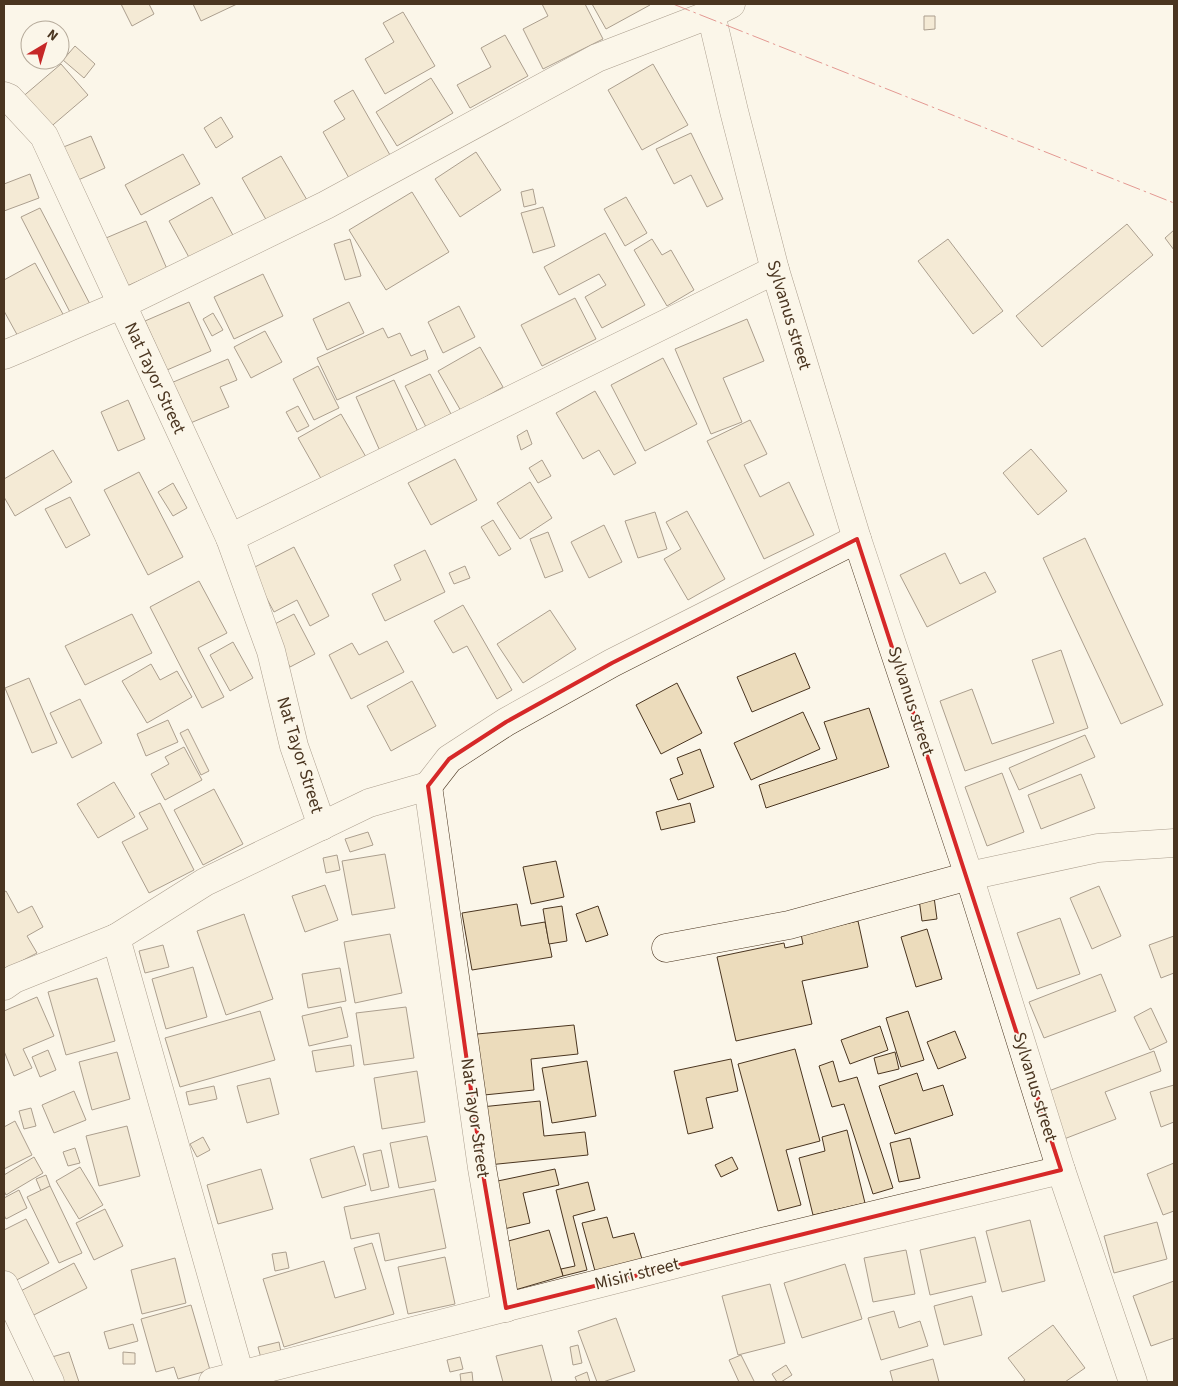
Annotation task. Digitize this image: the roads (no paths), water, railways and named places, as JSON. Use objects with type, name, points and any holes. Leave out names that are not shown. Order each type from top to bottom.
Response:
[{"type":"street","name":"Sylvanus street","points":[[721,9],[734,111],[775,270],[857,539],[969,876],[1061,1170],[1133,1382]]},
{"type":"street","points":[[4,356],[87,318],[121,306],[326,205],[597,58],[721,9]]},
{"type":"street","name":"Nat Tayor Street","points":[[4,96],[9,98],[44,136],[121,306],[230,538],[271,651],[294,746],[322,826],[369,804],[428,786],[482,1168],[506,1308]]},
{"type":"street","points":[[230,538],[775,270]]},
{"type":"street","points":[[428,786],[449,759],[506,722],[621,659],[857,539]]},
{"type":"street","points":[[4,986],[14,980],[116,938],[205,882],[322,826]]},
{"type":"street","points":[[666,948],[789,925],[969,876],[1098,848],[1174,843]]},
{"type":"street","points":[[116,938],[241,1378]]},
{"type":"street","name":"Misiri street","points":[[213,1382],[241,1378],[770,1240],[1061,1170]]},
{"type":"street","points":[[4,1284],[50,1382]]}]
